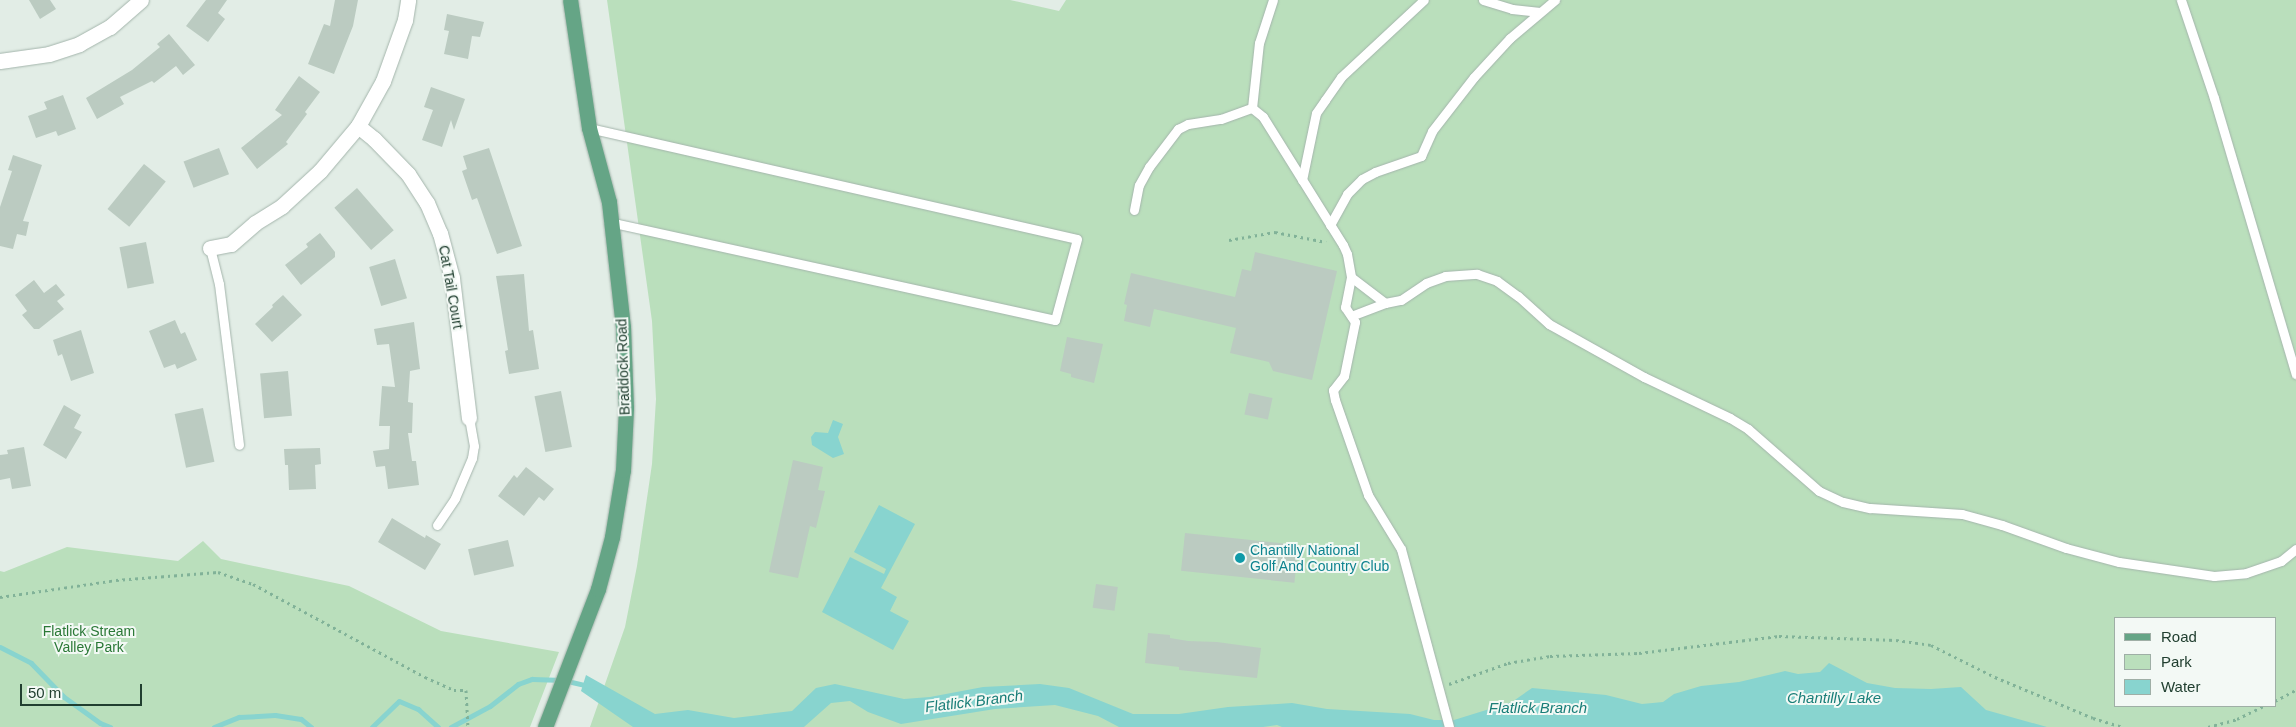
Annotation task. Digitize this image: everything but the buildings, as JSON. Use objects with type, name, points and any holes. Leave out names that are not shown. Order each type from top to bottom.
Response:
[{"type":"main road","name":"Braddock Road","points":[[545,727],[575,654],[598,589],[612,537],[623,470],[626,408],[622,327],[609,222],[609,202],[589,128],[570,0]]},
{"type":"street","points":[[0,61],[49,54],[79,44],[110,26],[141,0]]},
{"type":"street","points":[[210,248],[231,244],[255,223],[282,206],[320,171],[358,126],[383,81],[405,20],[408,0]]},
{"type":"street","name":"Cat Tail Court","points":[[358,126],[374,139],[408,174],[427,203],[440,233],[452,278],[469,418]]},
{"type":"lane","points":[[1252,108],[1259,43],[1273,0]]},
{"type":"lane","points":[[1302,180],[1316,113],[1324,100],[1341,77],[1424,0]]},
{"type":"lane","points":[[1483,0],[1512,9],[1540,12]]},
{"type":"lane","points":[[1330,225],[1346,194],[1362,179],[1375,172],[1421,156],[1432,131],[1474,77],[1510,38],[1555,0]]},
{"type":"lane","points":[[2180,0],[2214,98],[2296,374]]},
{"type":"lane","points":[[1252,108],[1263,117],[1347,254],[1351,277],[1345,307],[1355,322],[1344,376],[1333,390],[1335,400],[1368,495],[1401,549],[1448,727]]},
{"type":"lane","points":[[1134,210],[1140,184],[1149,167],[1178,129],[1188,124],[1221,119],[1252,108]]},
{"type":"lane","points":[[589,128],[1077,239],[1056,320],[609,222]]},
{"type":"lane","points":[[210,248],[219,284],[239,445]]},
{"type":"lane","points":[[1351,316],[1385,303],[1401,300],[1426,283],[1445,276],[1477,274],[1497,281],[1518,296],[1549,324],[1644,377],[1730,418],[1748,429],[1820,491],[1843,502],[1870,508],[1962,514],[2002,524],[2066,548],[2119,562],[2214,576],[2246,573],[2281,561],[2296,549]]},
{"type":"lane","points":[[1351,277],[1385,303]]},
{"type":"lane","points":[[437,525],[455,498],[472,458],[474,446],[469,418]]},
{"type":"path","points":[[1229,240],[1275,232],[1343,245]]},
{"type":"path","points":[[0,596],[116,580],[218,572],[253,584],[411,671],[454,690],[466,690],[468,727]]},
{"type":"path","points":[[1437,688],[1508,663],[1550,656],[1639,653],[1779,636],[1896,640],[1931,645],[1957,656],[1995,677],[2093,718],[2122,727]]},
{"type":"path","points":[[2276,700],[2296,690]]},
{"type":"path","points":[[2208,727],[2237,719],[2262,707]]},
{"type":"green space","name":"Chantilly National Golf And Country Club","points":[[607,0],[1010,0],[1059,11],[1066,0],[2296,0],[2296,727],[590,727],[625,627],[637,566],[652,464],[656,399],[652,321]]},
{"type":"green space","name":"Flatlick Stream Valley Park","points":[[203,541],[221,559],[349,586],[441,631],[559,652],[530,727],[0,727],[0,571],[4,572],[67,547],[178,561]]},
{"type":"water","points":[[833,420],[843,424],[838,437],[844,454],[833,458],[812,445],[811,437],[815,432],[828,433]]},
{"type":"water","points":[[879,505],[915,524],[881,588],[897,597],[890,611],[909,621],[893,650],[822,612],[850,557],[884,574],[886,569],[854,552]]},
{"type":"water","name":"Chantilly Lake","points":[[1829,663],[1867,683],[1895,688],[1931,689],[1961,687],[1986,710],[2047,727],[1282,727],[1277,725],[1263,727],[1119,727],[1098,716],[1055,705],[995,709],[901,724],[868,712],[850,701],[831,703],[804,727],[633,727],[581,691],[586,675],[655,714],[688,710],[734,718],[792,711],[816,688],[835,684],[904,699],[930,697],[983,687],[1040,684],[1069,688],[1133,714],[1179,714],[1228,707],[1292,703],[1327,709],[1410,714],[1434,720],[1454,720],[1512,702],[1532,688],[1606,695],[1642,704],[1663,702],[1674,694],[1701,686],[1739,682],[1785,671],[1798,674],[1820,672]]},
{"type":"waterway","name":"Flatlick Branch","points":[[0,647],[31,663],[64,697],[100,723],[110,727]]},
{"type":"waterway","name":"Flatlick Branch","points":[[451,727],[490,706],[518,684],[532,679],[563,680],[589,686]]},
{"type":"waterway","name":"Flatlick Branch","points":[[372,727],[399,701],[418,709],[438,727]]},
{"type":"waterway","name":"Flatlick Branch","points":[[214,727],[239,717],[275,715],[301,719],[311,727]]},
{"type":"place","name":"Chantilly National Golf And Country Club","points":[[1240,558]]}]
